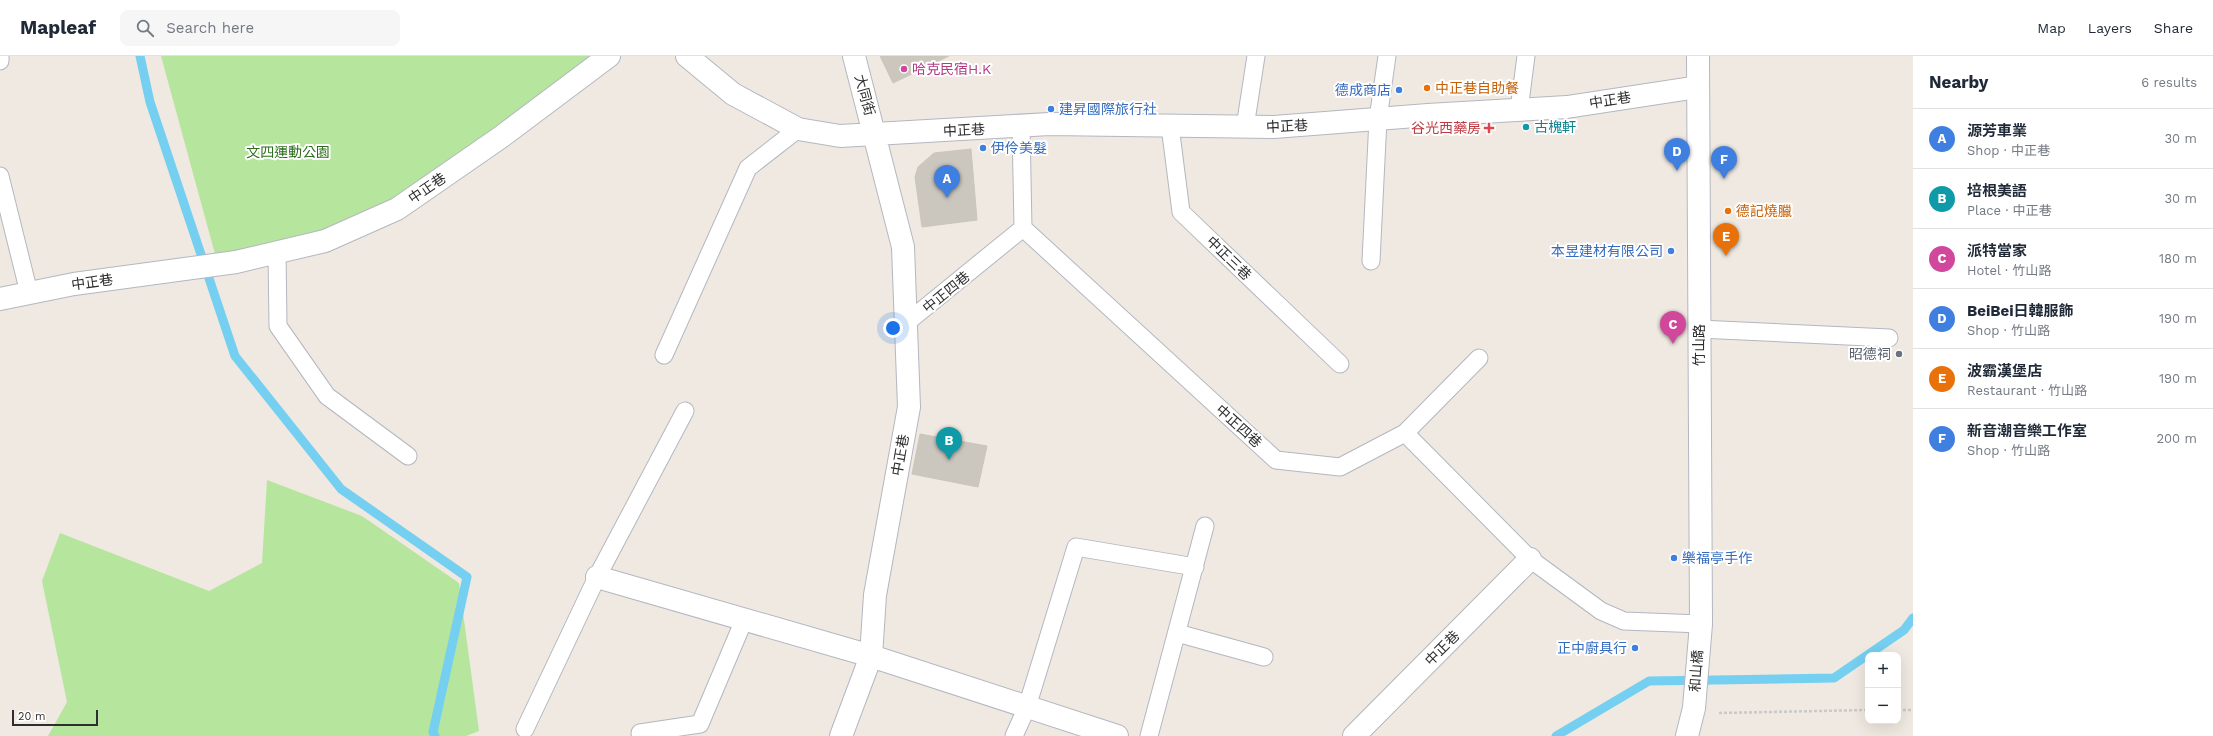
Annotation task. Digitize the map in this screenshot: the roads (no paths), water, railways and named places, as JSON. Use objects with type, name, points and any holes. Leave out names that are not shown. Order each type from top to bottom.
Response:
[{"type":"street","name":"中正巷","points":[[0,299],[74,284],[218,265],[325,241],[396,209],[501,138],[609,56]]},
{"type":"street","name":"中正巷","points":[[687,56],[733,94],[798,129],[840,136],[1049,124],[1274,127],[1568,106],[1698,87]]},
{"type":"street","name":"大同街","points":[[854,56],[875,135]]},
{"type":"street","name":"竹山路","points":[[1698,56],[1700,629]]},
{"type":"street","name":"中正巷","points":[[841,736],[871,656],[875,595],[909,407],[902,247],[875,135]]},
{"type":"street","name":"中正巷","points":[[1354,736],[1530,559]]},
{"type":"street","points":[[597,577],[871,656],[1117,736]]},
{"type":"street","name":"和山橋","points":[[1687,736],[1693,711],[1700,629]]},
{"type":"lane","points":[[0,56],[0,61]]},
{"type":"lane","points":[[1245,127],[1256,56]]},
{"type":"lane","points":[[1371,261],[1378,119],[1387,56]]},
{"type":"lane","points":[[1519,110],[1526,56]]},
{"type":"lane","points":[[1021,126],[1023,228]]},
{"type":"lane","name":"中正三巷","points":[[1170,126],[1181,212],[1340,364]]},
{"type":"lane","points":[[664,355],[748,168],[798,129]]},
{"type":"lane","points":[[0,176],[29,293]]},
{"type":"lane","name":"中正四巷","points":[[905,324],[1023,228],[1276,460],[1340,467],[1405,433],[1479,358]]},
{"type":"lane","points":[[277,252],[278,326],[327,396],[408,456]]},
{"type":"lane","points":[[1699,329],[1889,338]]},
{"type":"lane","points":[[525,729],[597,577],[685,411]]},
{"type":"lane","points":[[1405,433],[1530,559],[1601,611],[1624,621],[1700,629]]},
{"type":"lane","points":[[1149,736],[1205,526]]},
{"type":"lane","points":[[1014,736],[1028,707],[1076,547],[1195,567]]},
{"type":"lane","points":[[640,733],[700,724],[744,620]]},
{"type":"lane","points":[[1177,633],[1264,657]]},
{"type":"waterway","points":[[140,56],[150,102],[235,356],[341,489],[467,577],[433,732],[435,736]]},
{"type":"waterway","points":[[1556,736],[1649,681],[1834,678],[1904,630],[1913,618]]},
{"type":"place","name":"哈克民宿H.K","points":[[904,69]]},
{"type":"place","name":"中正巷自助餐","points":[[1427,88]]},
{"type":"place","name":"德成商店","points":[[1399,90]]},
{"type":"place","name":"建昇國際旅行社","points":[[1051,109]]},
{"type":"place","name":"古槐軒","points":[[1526,127]]},
{"type":"place","name":"谷光西藥房","points":[[1489,128]]},
{"type":"place","name":"伊伶美髮","points":[[983,148]]},
{"type":"place","name":"BeiBei日韓服飾","points":[[1677,171]]},
{"type":"place","name":"新音潮音樂工作室","points":[[1724,179]]},
{"type":"place","name":"源芳車業","points":[[947,198]]},
{"type":"place","name":"德記燒臘","points":[[1728,211]]},
{"type":"place","name":"本昱建材有限公司","points":[[1671,251]]},
{"type":"place","name":"波霸漢堡店","points":[[1726,256]]},
{"type":"place","name":"派特當家","points":[[1673,344]]},
{"type":"place","name":"昭德祠","points":[[1899,354]]},
{"type":"place","name":"培根美語","points":[[949,460]]},
{"type":"place","name":"樂福亭手作","points":[[1674,558]]},
{"type":"place","name":"正中廚具行","points":[[1635,648]]},
{"type":"park label","name":"文四運動公園","points":[[288,152]]}]
